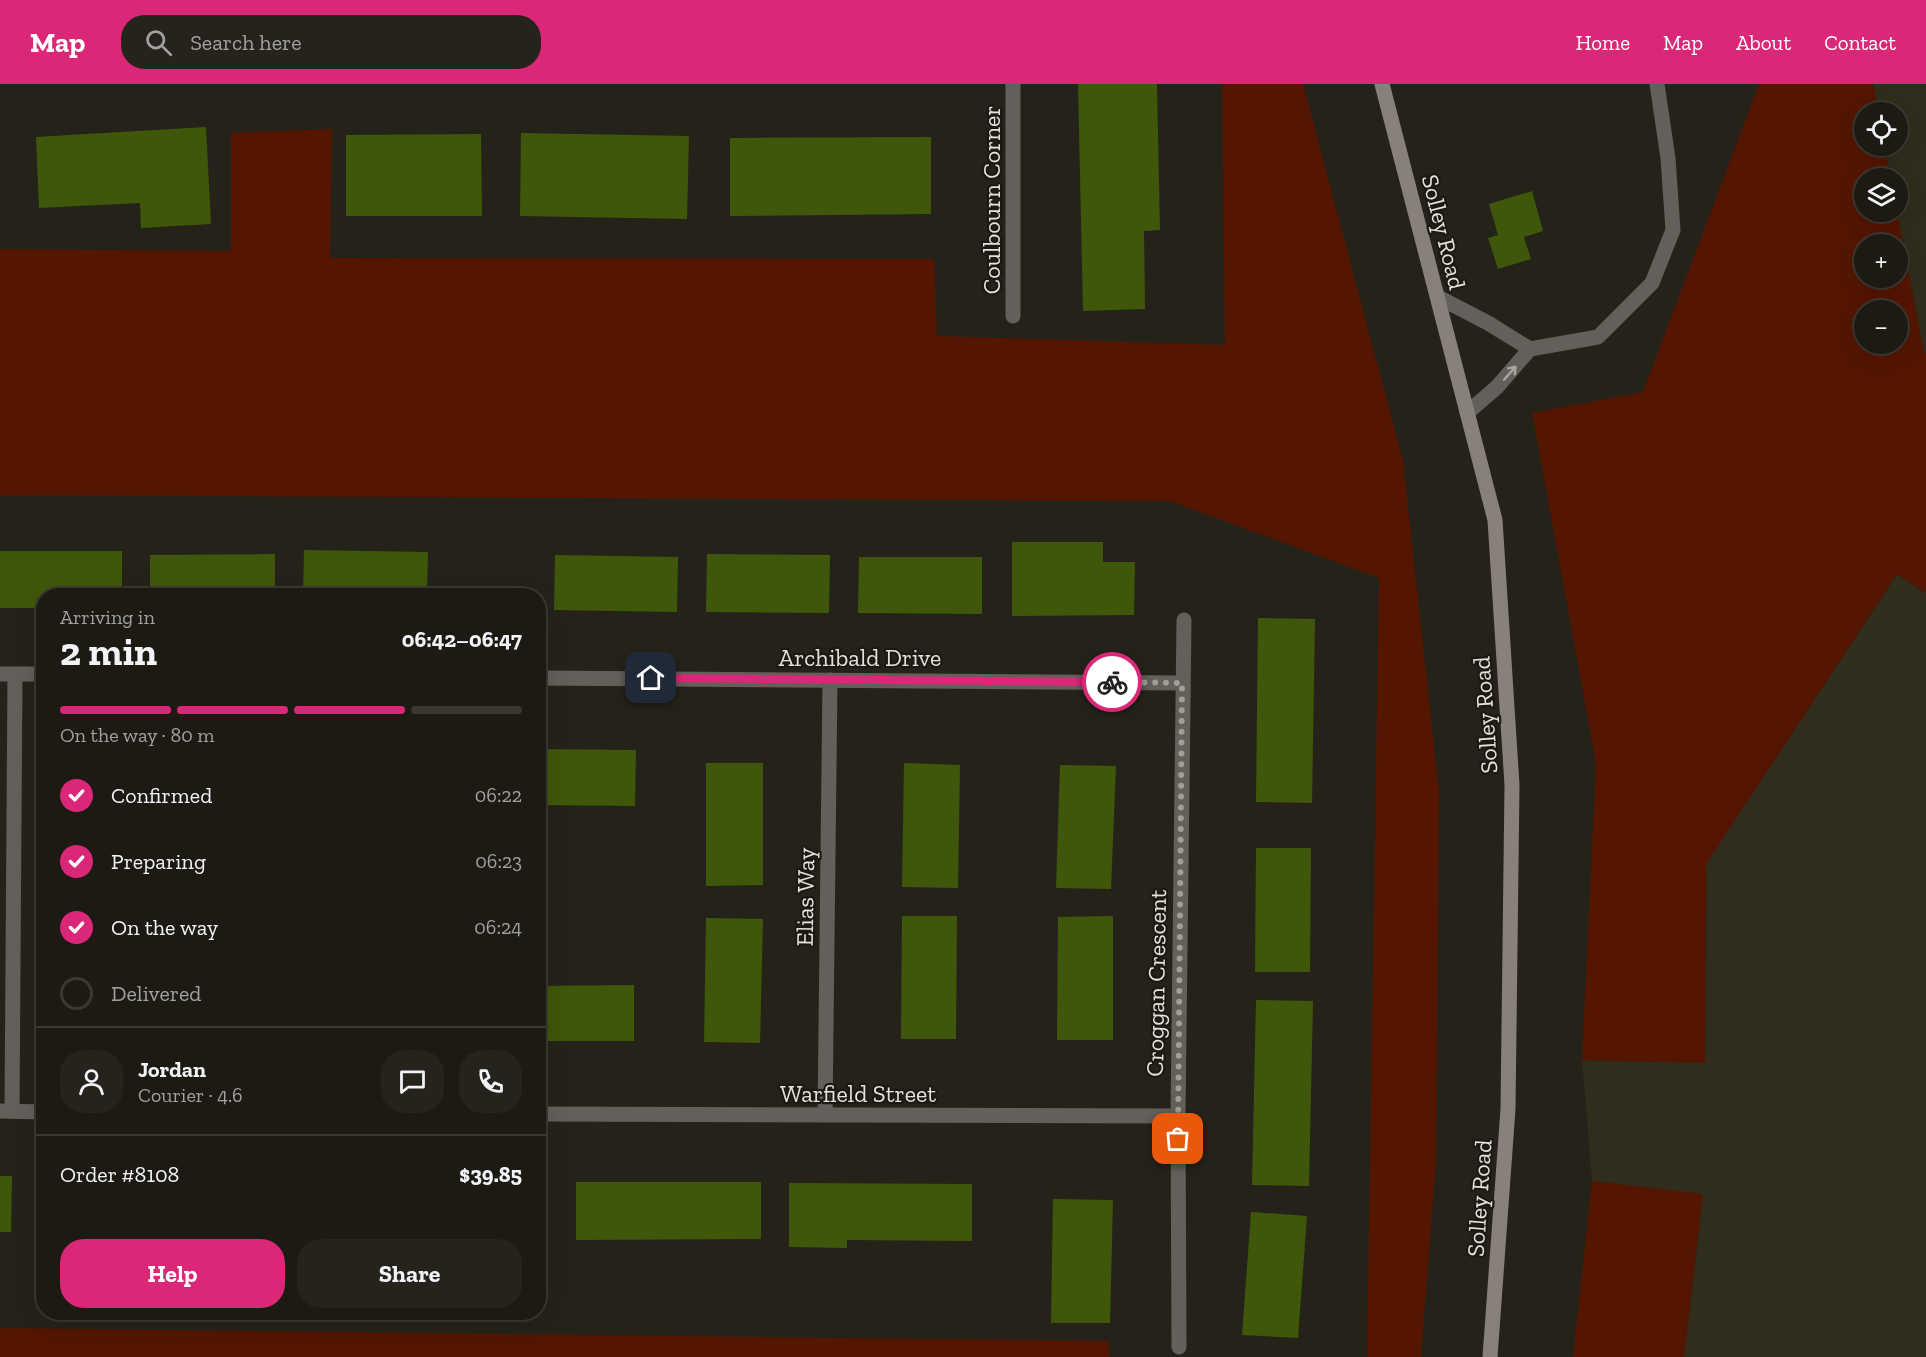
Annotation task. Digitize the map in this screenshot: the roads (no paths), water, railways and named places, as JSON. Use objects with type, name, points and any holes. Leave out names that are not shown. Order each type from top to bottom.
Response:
[{"type":"main road","name":"Solley Road","points":[[1382,84],[1495,520],[1512,785],[1508,1109],[1490,1357]]},
{"type":"street","name":"Coulbourn Corner","points":[[1013,84],[1013,316]]},
{"type":"street","points":[[1467,413],[1497,387],[1530,349],[1598,337],[1652,283],[1673,230],[1668,158],[1657,84]]},
{"type":"street","points":[[1438,297],[1488,323],[1530,349]]},
{"type":"street","name":"Croggan Crescent","points":[[1179,1347],[1178,1116],[1184,620]]},
{"type":"street","points":[[36,674],[8,674],[6,1111],[36,1112]]},
{"type":"street","name":"Archibald Drive","points":[[546,678],[1182,683]]},
{"type":"street","name":"Elias Way","points":[[825,1115],[830,680]]},
{"type":"street","name":"Warfield Street","points":[[546,1114],[1178,1116]]}]
